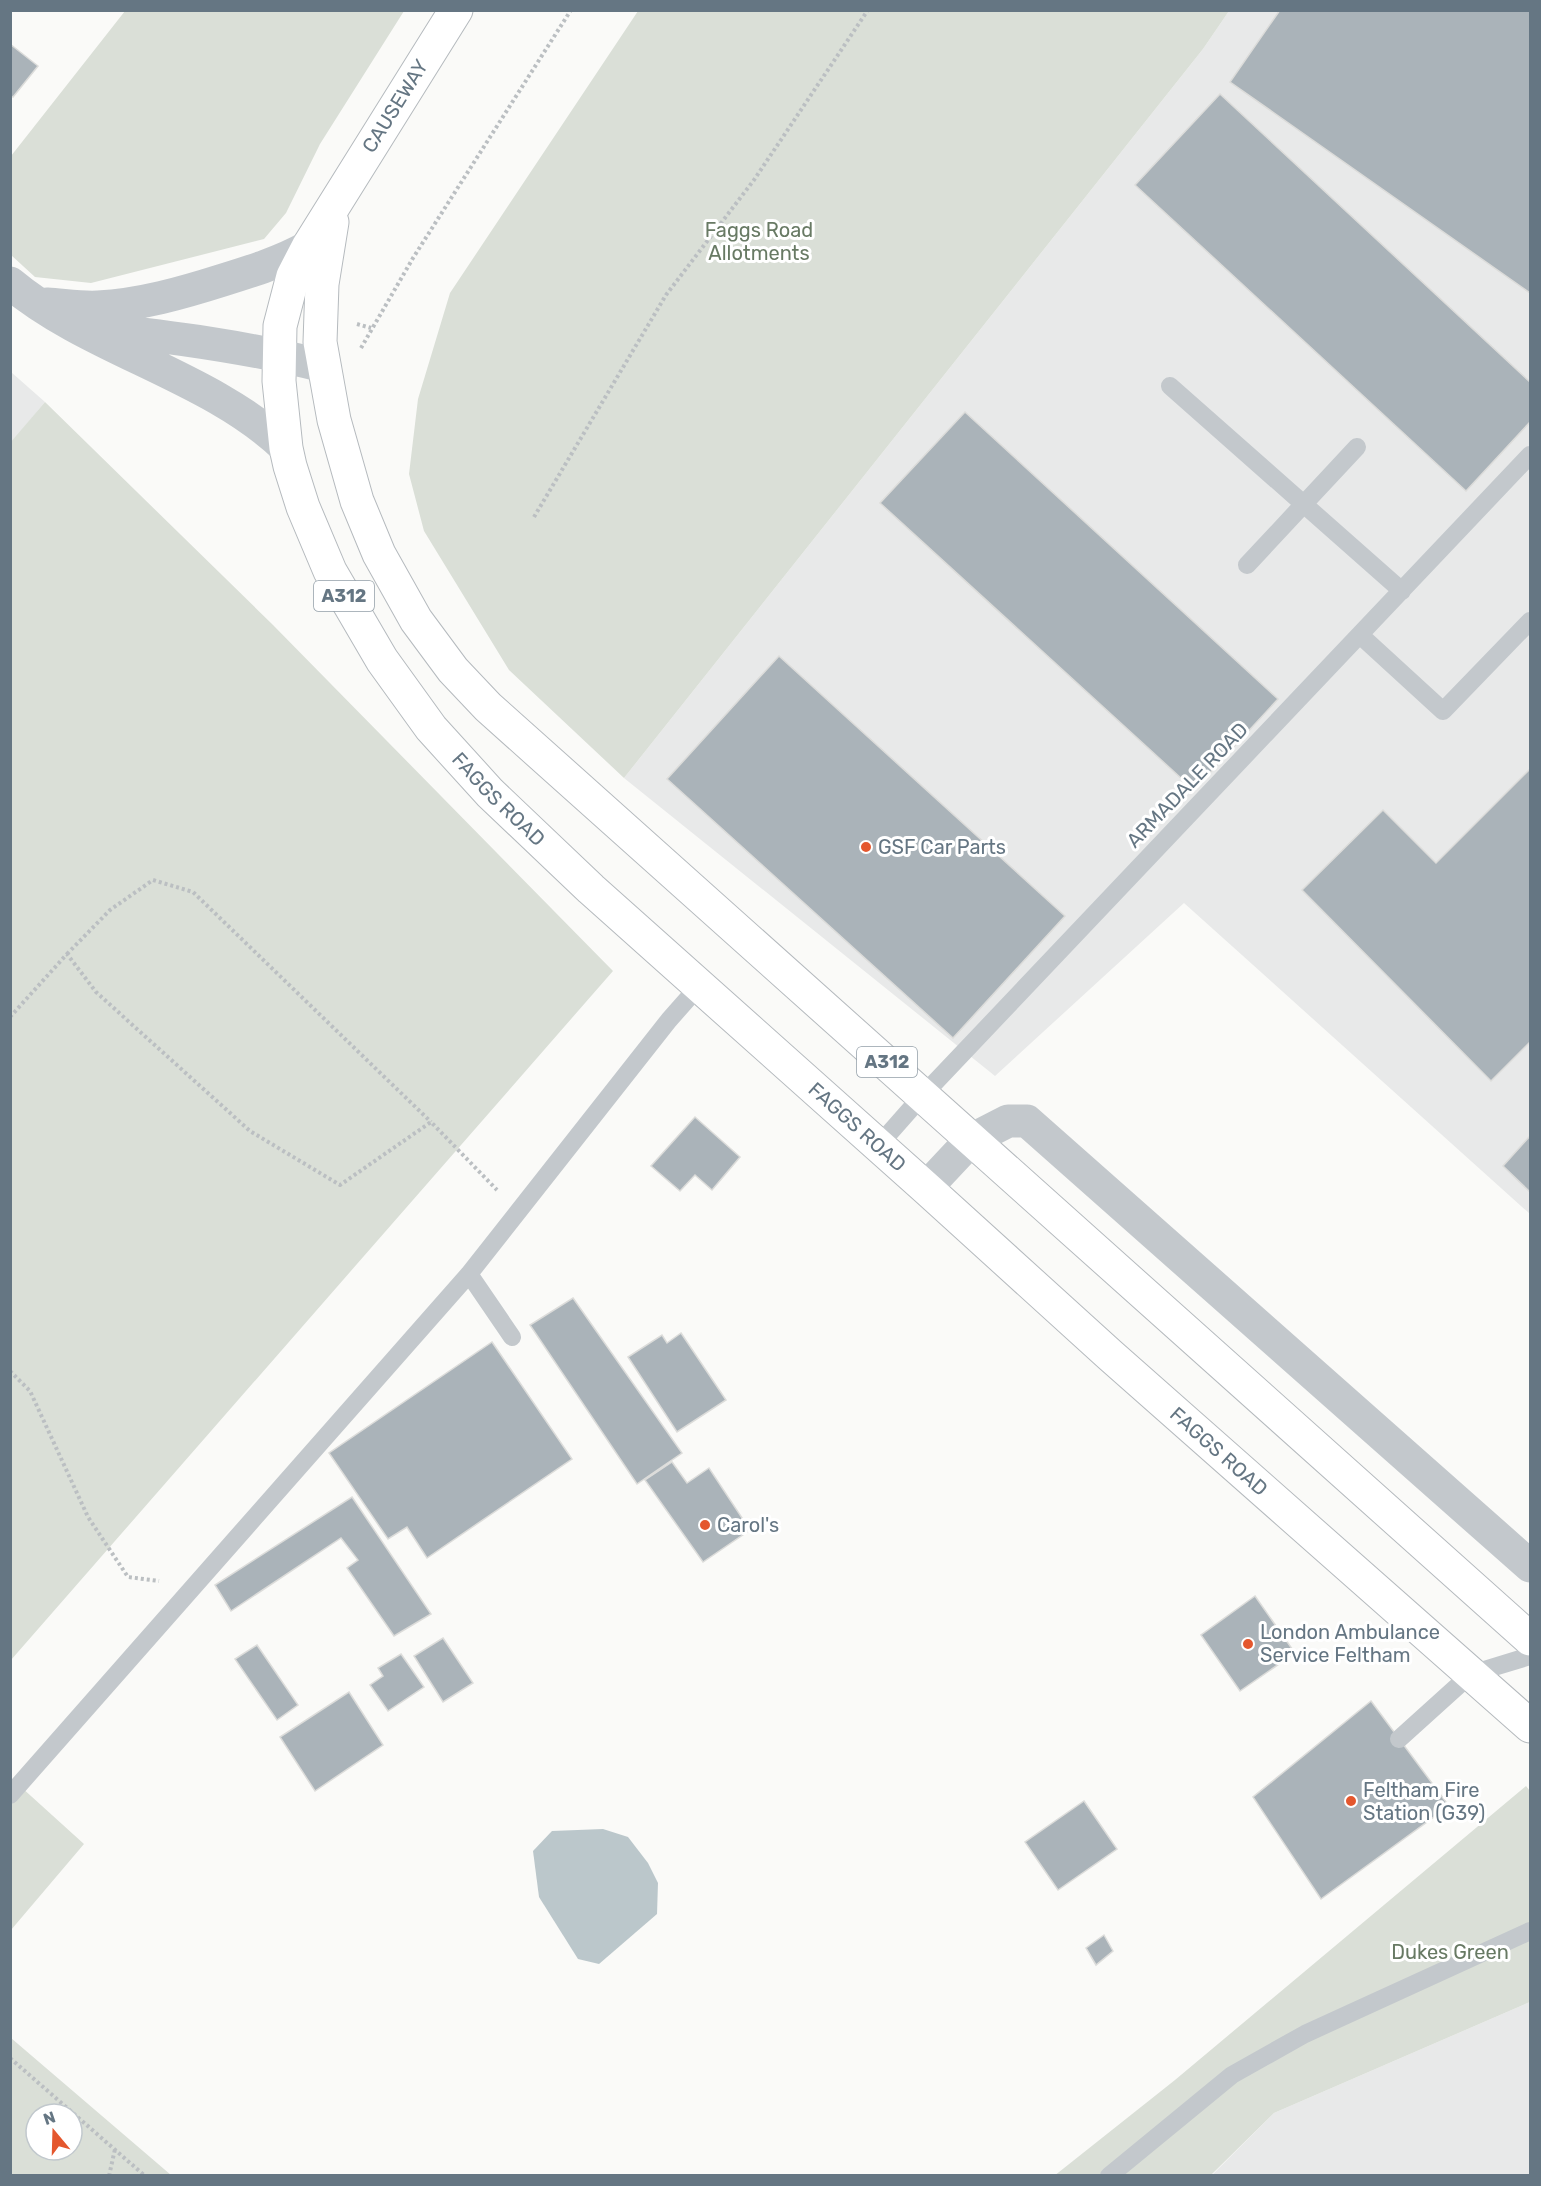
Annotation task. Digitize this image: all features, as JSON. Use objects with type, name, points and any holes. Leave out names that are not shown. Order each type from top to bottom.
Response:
[{"type":"main road","name":"CAUSEWAY","points":[[286,448],[278,355],[280,326],[293,276],[308,247],[456,10]]},
{"type":"main road","name":"CAUSEWAY","points":[[323,366],[320,342],[322,284],[336,203]]},
{"type":"main road","name":"A312","points":[[323,366],[334,420],[357,501],[379,554],[416,620],[453,670],[488,707],[1530,1639]]},
{"type":"main road","name":"FAGGS ROAD","points":[[286,448],[303,507],[330,571],[382,660],[431,728],[490,793],[591,889],[1110,1355],[1530,1726]]},
{"type":"street","points":[[37,303],[96,308],[134,303],[181,293],[243,274],[287,258],[308,247]]},
{"type":"street","points":[[10,283],[37,303],[80,328],[250,418],[286,448]]},
{"type":"street","points":[[80,328],[195,340],[278,355],[323,366]]},
{"type":"street","points":[[926,1188],[971,1140],[1008,1121],[1027,1121],[1530,1566]]},
{"type":"lane","points":[[1170,386],[1401,591]]},
{"type":"lane","points":[[1247,565],[1357,447]]},
{"type":"lane","name":"ARMADALE ROAD","points":[[878,1146],[923,1095],[1530,455]]},
{"type":"lane","points":[[1360,635],[1443,711],[1530,621]]},
{"type":"lane","points":[[10,1795],[469,1274],[669,1020],[699,986]]},
{"type":"lane","points":[[469,1274],[512,1337]]},
{"type":"lane","points":[[1399,1739],[1471,1674],[1530,1656]]},
{"type":"lane","points":[[1109,2175],[1232,2075],[1305,2034],[1530,1932]]},
{"type":"path","points":[[357,357],[371,328],[413,258],[571,10]]},
{"type":"path","points":[[534,517],[666,295],[754,180],[868,10]]},
{"type":"path","points":[[10,1017],[110,910],[153,880],[193,892],[431,1122],[518,1212]]},
{"type":"path","points":[[67,954],[96,992],[250,1131],[340,1185],[431,1122]]},
{"type":"path","points":[[10,1371],[30,1391],[88,1517],[128,1577],[193,1586]]},
{"type":"path","points":[[10,2058],[145,2175]]},
{"type":"path","points":[[109,2175],[115,2149]]},
{"type":"shaded area","points":[[1229,11],[1530,11],[1530,1214],[1184,903],[995,1076],[624,778],[1203,49]]},
{"type":"shaded area","points":[[11,372],[45,402],[11,443]]},
{"type":"shaded area","points":[[603,1829],[628,1837],[648,1863],[658,1883],[657,1914],[599,1964],[578,1959],[539,1897],[533,1851],[552,1831]]},
{"type":"shaded area","points":[[1530,2002],[1530,2175],[1211,2176],[1274,2113]]},
{"type":"green space","points":[[125,11],[404,11],[320,144],[286,213],[264,239],[91,283],[35,277],[11,255],[11,156]]},
{"type":"green space","name":"Faggs Road Allotments","points":[[638,11],[1229,11],[1203,49],[624,778],[509,670],[424,531],[409,474],[418,399],[450,293]]},
{"type":"green space","points":[[45,402],[273,625],[613,971],[11,1660],[10,443]]},
{"type":"green space","points":[[10,1777],[84,1844],[11,1930],[10,1930]]},
{"type":"green space","name":"Dukes Green","points":[[1526,1786],[1530,1791],[1530,2002],[1274,2113],[1211,2175],[1054,2176],[1175,2080]]},
{"type":"green space","points":[[10,2038],[11,2038],[171,2175],[11,2175]]},
{"type":"building","points":[[1280,10],[1530,10],[1530,293],[1230,82]]},
{"type":"building","points":[[10,44],[38,66],[13,97],[10,95]]},
{"type":"building","points":[[1220,94],[1530,382],[1530,422],[1466,491],[1135,185]]},
{"type":"building","points":[[965,412],[1278,699],[1194,790],[880,503]]},
{"type":"building","name":"GSF Car Parts","points":[[779,656],[1065,916],[953,1038],[667,779]]},
{"type":"building","points":[[1530,769],[1530,1042],[1491,1081],[1302,890],[1383,810],[1436,863]]},
{"type":"building","points":[[695,1117],[740,1157],[712,1190],[695,1175],[680,1191],[651,1166]]},
{"type":"building","points":[[1530,1136],[1530,1192],[1503,1166]]},
{"type":"building","points":[[573,1298],[682,1453],[637,1484],[530,1325]]},
{"type":"building","points":[[681,1333],[726,1400],[677,1432],[628,1357],[662,1335],[667,1343]]},
{"type":"building","points":[[492,1342],[572,1459],[427,1558],[407,1527],[388,1539],[329,1453]]},
{"type":"building","points":[[672,1462],[687,1483],[709,1468],[750,1530],[703,1562],[645,1480]]},
{"type":"building","points":[[352,1497],[431,1614],[394,1636],[347,1568],[358,1560],[341,1538],[231,1611],[215,1585]]},
{"type":"building","name":"London Ambulance Service Feltham","points":[[1255,1596],[1295,1653],[1240,1691],[1201,1635]]},
{"type":"building","points":[[443,1638],[473,1683],[443,1702],[414,1656]]},
{"type":"building","points":[[257,1645],[298,1705],[277,1720],[235,1659]]},
{"type":"building","points":[[401,1654],[424,1687],[388,1711],[370,1685],[383,1676],[378,1668]]},
{"type":"building","points":[[349,1692],[383,1745],[315,1791],[280,1737]]},
{"type":"building","name":"Feltham Fire Station (G39)","points":[[1371,1701],[1449,1806],[1321,1899],[1253,1797]]},
{"type":"building","points":[[1084,1801],[1117,1849],[1058,1890],[1025,1842]]},
{"type":"building","points":[[1104,1935],[1113,1951],[1096,1965],[1086,1948]]},
{"type":"place","name":"GSF Car Parts","points":[[866,847]]},
{"type":"place","name":"Carol's","points":[[705,1525]]},
{"type":"place","name":"London Ambulance Service Feltham","points":[[1248,1644]]},
{"type":"place","name":"Feltham Fire Station (G39)","points":[[1351,1801]]}]
